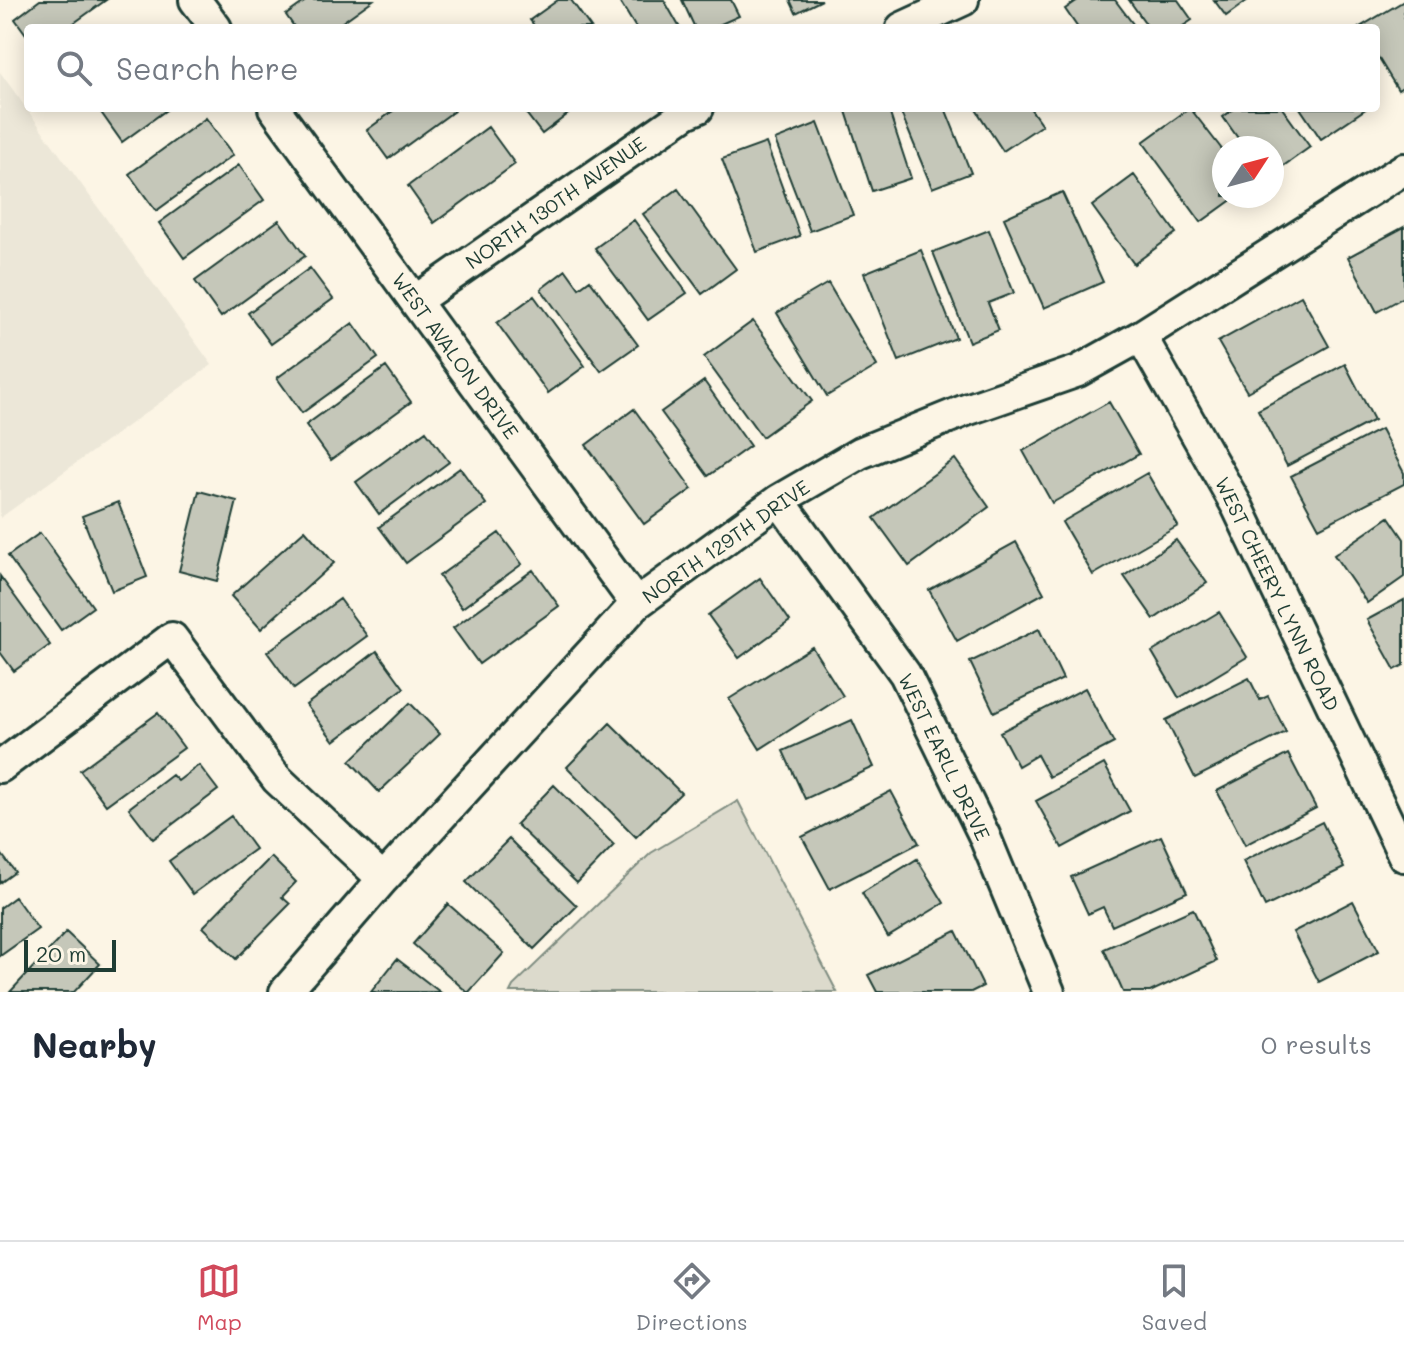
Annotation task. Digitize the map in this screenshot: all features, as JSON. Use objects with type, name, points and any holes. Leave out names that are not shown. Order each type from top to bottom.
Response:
[{"type":"street","points":[[195,0],[213,24]]},
{"type":"street","points":[[911,24],[963,0]]},
{"type":"street","name":"WEST AVALON DRIVE","points":[[277,112],[636,604]]},
{"type":"street","name":"NORTH 130TH AVENUE","points":[[415,301],[688,112]]},
{"type":"street","name":"NORTH 129TH DRIVE","points":[[285,992],[383,879],[636,604],[779,500],[860,453],[966,410],[1078,371],[1141,336],[1404,169]]},
{"type":"street","name":"WEST CHEERY LYNN ROAD","points":[[1141,336],[1237,506],[1404,856]]},
{"type":"street","name":"WEST EARLL DRIVE","points":[[779,500],[905,674],[984,835],[1049,992]]},
{"type":"street","points":[[0,767],[172,638],[277,779],[383,879]]},
{"type":"shaded area","points":[[0,72],[24,105],[24,112],[29,112],[212,365],[0,518]]},
{"type":"shaded area","points":[[738,801],[837,992],[510,992],[651,853]]},
{"type":"building","points":[[40,0],[106,0],[73,24],[24,24],[24,31],[15,19]]},
{"type":"building","points":[[307,0],[373,0],[340,24],[292,24],[286,15]]},
{"type":"building","points":[[558,0],[571,0],[588,24],[533,24],[530,20]]},
{"type":"building","points":[[619,0],[664,0],[678,24],[634,24]]},
{"type":"building","points":[[682,0],[731,0],[739,16],[721,24],[693,24]]},
{"type":"building","points":[[790,0],[822,0],[796,13]]},
{"type":"building","points":[[1078,0],[1115,0],[1133,24],[1075,24],[1065,9]]},
{"type":"building","points":[[1129,0],[1178,0],[1192,20],[1186,24],[1146,24]]},
{"type":"building","points":[[1214,0],[1248,0],[1226,16]]},
{"type":"building","points":[[1404,1],[1404,86],[1398,90],[1380,61],[1380,24],[1365,24]]},
{"type":"building","points":[[101,112],[163,112],[122,142]]},
{"type":"building","points":[[392,112],[453,112],[388,159],[367,130]]},
{"type":"building","points":[[525,112],[571,112],[542,134]]},
{"type":"building","points":[[846,112],[889,112],[911,178],[872,191]]},
{"type":"building","points":[[901,112],[947,112],[971,173],[932,188]]},
{"type":"building","points":[[978,112],[1033,112],[1042,125],[1003,151]]},
{"type":"building","points":[[1184,112],[1193,112],[1212,136],[1212,208],[1220,208],[1201,222],[1143,142]]},
{"type":"building","points":[[1230,112],[1285,112],[1310,147],[1284,165],[1284,136],[1236,136],[1223,117]]},
{"type":"building","points":[[1303,112],[1361,112],[1321,139]]},
{"type":"building","points":[[206,118],[233,155],[156,211],[129,174]]},
{"type":"building","points":[[818,123],[853,215],[810,231],[775,140]]},
{"type":"building","points":[[488,127],[515,164],[434,223],[408,186]]},
{"type":"building","points":[[766,143],[800,236],[757,252],[722,159]]},
{"type":"building","points":[[239,165],[264,200],[184,258],[159,223]]},
{"type":"building","points":[[1134,175],[1176,233],[1134,264],[1092,206]]},
{"type":"building","points":[[678,189],[736,269],[702,294],[643,214]]},
{"type":"building","points":[[1062,192],[1103,282],[1044,308],[1004,218]]},
{"type":"building","points":[[279,220],[305,256],[221,317],[195,281]]},
{"type":"building","points":[[634,220],[687,293],[648,320],[595,248]]},
{"type":"building","points":[[1404,227],[1404,297],[1377,312],[1348,257]]},
{"type":"building","points":[[989,230],[1014,293],[988,303],[999,330],[969,342],[933,252]]},
{"type":"building","points":[[921,250],[956,338],[899,361],[864,273]]},
{"type":"building","points":[[310,268],[333,299],[271,344],[248,313]]},
{"type":"building","points":[[566,270],[579,288],[590,280],[638,345],[601,371],[541,289]]},
{"type":"building","points":[[828,283],[877,366],[827,396],[777,313]]},
{"type":"building","points":[[534,296],[585,366],[548,393],[497,323]]},
{"type":"building","points":[[1301,296],[1329,346],[1247,392],[1218,342]]},
{"type":"building","points":[[753,321],[812,401],[762,437],[704,357]]},
{"type":"building","points":[[353,323],[378,358],[302,413],[277,378]]},
{"type":"building","points":[[1345,364],[1374,420],[1287,466],[1258,410]]},
{"type":"building","points":[[386,367],[411,402],[331,460],[306,425]]},
{"type":"building","points":[[704,381],[750,446],[708,476],[661,412]]},
{"type":"building","points":[[1109,402],[1139,454],[1052,503],[1023,451]]},
{"type":"building","points":[[634,409],[692,489],[644,524],[586,445]]},
{"type":"building","points":[[1381,429],[1404,473],[1404,484],[1319,528],[1291,476]]},
{"type":"building","points":[[426,431],[449,462],[379,514],[356,482]]},
{"type":"building","points":[[955,459],[989,507],[909,566],[874,518]]},
{"type":"building","points":[[460,468],[486,504],[406,563],[379,527]]},
{"type":"building","points":[[1147,473],[1178,526],[1093,575],[1062,522]]},
{"type":"building","points":[[199,491],[237,501],[217,581],[179,571]]},
{"type":"building","points":[[118,502],[147,577],[112,591],[82,516]]},
{"type":"building","points":[[1389,517],[1404,539],[1404,577],[1367,603],[1334,555]]},
{"type":"building","points":[[305,530],[334,563],[261,629],[231,596]]},
{"type":"building","points":[[40,533],[93,607],[61,630],[8,556]]},
{"type":"building","points":[[499,533],[522,564],[462,608],[439,576]]},
{"type":"building","points":[[1176,540],[1207,583],[1154,619],[1124,576]]},
{"type":"building","points":[[1016,542],[1044,593],[957,641],[929,590]]},
{"type":"building","points":[[533,570],[559,606],[479,664],[453,628]]},
{"type":"building","points":[[0,576],[50,645],[14,671],[0,652]]},
{"type":"building","points":[[760,578],[790,621],[739,658],[708,615]]},
{"type":"building","points":[[340,599],[367,636],[294,689],[267,652]]},
{"type":"building","points":[[1404,600],[1404,665],[1395,670],[1367,620]]},
{"type":"building","points":[[1219,612],[1247,657],[1179,698],[1152,652]]},
{"type":"building","points":[[1039,629],[1063,679],[994,712],[970,662]]},
{"type":"building","points":[[812,647],[843,696],[760,749],[729,699]]},
{"type":"building","points":[[377,651],[404,688],[334,741],[306,705]]},
{"type":"building","points":[[1249,678],[1260,700],[1268,696],[1286,732],[1195,778],[1166,720]]},
{"type":"building","points":[[1085,688],[1114,743],[1049,777],[1037,755],[1018,766],[1000,732]]},
{"type":"building","points":[[410,703],[440,734],[379,792],[350,761]]},
{"type":"building","points":[[158,713],[184,748],[106,805],[80,770]]},
{"type":"building","points":[[852,720],[874,767],[805,799],[783,751]]},
{"type":"building","points":[[610,723],[681,793],[636,837],[567,767]]},
{"type":"building","points":[[1288,754],[1316,808],[1245,845],[1217,791]]},
{"type":"building","points":[[1104,764],[1130,811],[1062,848],[1036,801]]},
{"type":"building","points":[[199,765],[218,790],[153,839],[129,808],[172,775],[178,781]]},
{"type":"building","points":[[554,785],[614,845],[577,883],[516,824]]},
{"type":"building","points":[[891,791],[919,843],[830,889],[802,837]]},
{"type":"building","points":[[231,816],[255,849],[193,894],[169,861]]},
{"type":"building","points":[[1322,822],[1344,868],[1265,907],[1243,861]]},
{"type":"building","points":[[1161,836],[1187,892],[1112,926],[1103,907],[1088,914],[1071,877]]},
{"type":"building","points":[[509,839],[577,906],[534,949],[466,882]]},
{"type":"building","points":[[0,852],[15,872],[0,883]]},
{"type":"building","points":[[271,857],[296,882],[282,897],[290,904],[236,959],[203,927]]},
{"type":"building","points":[[917,859],[944,903],[888,937],[862,893]]},
{"type":"building","points":[[15,897],[38,929],[0,956],[0,908]]},
{"type":"building","points":[[1353,901],[1379,951],[1319,982],[1293,932]]},
{"type":"building","points":[[448,904],[504,953],[469,992],[413,944]]},
{"type":"building","points":[[1193,909],[1217,961],[1150,992],[1123,992],[1104,949]]},
{"type":"building","points":[[956,931],[983,986],[971,992],[877,992],[868,975]]},
{"type":"building","points":[[66,932],[100,964],[74,992],[10,992]]},
{"type":"building","points":[[397,959],[440,992],[371,992]]}]
